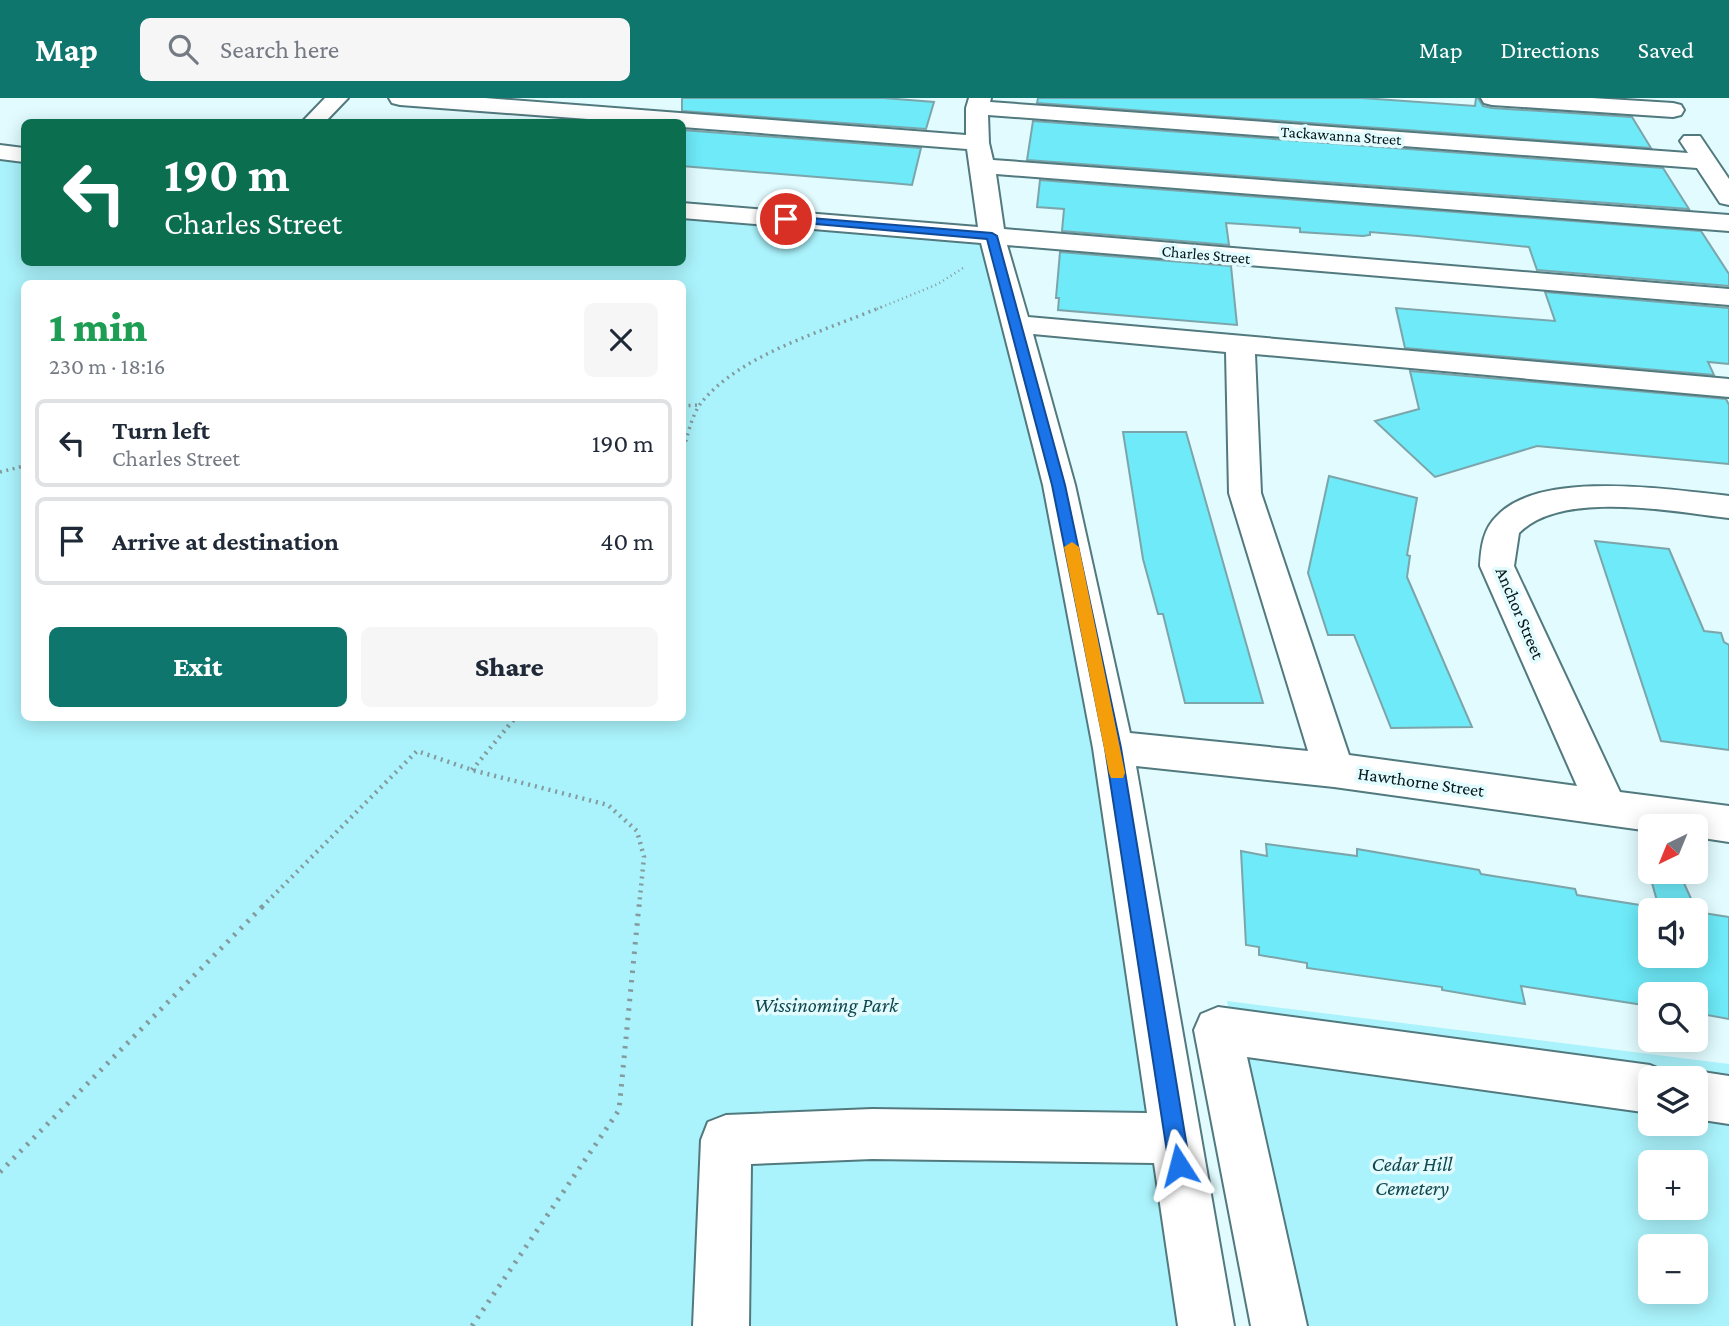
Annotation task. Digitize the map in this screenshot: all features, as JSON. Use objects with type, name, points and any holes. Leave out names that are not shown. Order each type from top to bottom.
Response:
[{"type":"street","points":[[305,98],[336,99]]},
{"type":"street","points":[[400,98],[979,129],[1729,223]]},
{"type":"street","points":[[1492,98],[1669,104],[1729,198]]},
{"type":"street","points":[[316,119],[336,99]]},
{"type":"street","points":[[979,129],[992,236],[1059,485],[1113,748],[1206,1326]]},
{"type":"street","name":"Tackawanna Street","points":[[979,129],[1705,161]]},
{"type":"street","points":[[0,152],[21,155]]},
{"type":"street","name":"Charles Street","points":[[686,210],[1729,297]]},
{"type":"street","points":[[1015,324],[1729,388]]},
{"type":"street","points":[[1240,345],[1245,493],[1334,770]]},
{"type":"street","name":"Anchor Street","points":[[1607,807],[1497,566],[1498,542],[1509,522],[1527,512],[1556,502],[1596,495],[1729,508]]},
{"type":"street","name":"Hawthorne Street","points":[[1113,748],[1334,770],[1729,824]]},
{"type":"street","points":[[1279,1326],[1218,1030],[1638,1087]]},
{"type":"street","points":[[1708,1097],[1729,1100]]},
{"type":"street","points":[[721,1326],[726,1140],[872,1134],[1175,1138]]},
{"type":"path","points":[[686,442],[699,405],[730,374],[781,349],[938,284],[965,267],[992,236]]},
{"type":"path","points":[[686,406],[699,405]]},
{"type":"path","points":[[0,472],[21,467]]},
{"type":"path","points":[[472,770],[513,721]]},
{"type":"path","points":[[0,1172],[417,751],[472,770],[608,805],[637,831],[644,858],[619,1110],[471,1326]]},
{"type":"green space","name":"Wissinoming Park","points":[[0,152],[21,155],[21,266],[686,266],[686,210],[992,236],[1059,485],[1189,1326],[0,1326]]},
{"type":"green space","name":"Cedar Hill Cemetery","points":[[1227,1001],[1729,1064],[1729,1326],[1290,1326]]},
{"type":"building","points":[[682,98],[884,98],[934,102],[926,129],[682,111]]},
{"type":"building","points":[[1038,98],[1362,98],[1475,106],[1478,98],[1483,106],[1492,108],[1632,117],[1651,148],[1037,103]]},
{"type":"building","points":[[1033,121],[1663,168],[1689,209],[1027,160]]},
{"type":"building","points":[[686,130],[921,148],[912,185],[686,166]]},
{"type":"building","points":[[1040,180],[1701,231],[1729,274],[1729,286],[1537,270],[1529,247],[1370,232],[1370,235],[1363,236],[1226,223],[1229,245],[1062,231],[1064,209],[1037,207]]},
{"type":"building","points":[[1060,252],[1231,266],[1237,325],[1058,310],[1059,298],[1056,298]]},
{"type":"building","points":[[1545,292],[1729,308],[1729,364],[1708,362],[1714,375],[1405,348],[1396,308],[1555,321]]},
{"type":"building","points":[[1410,371],[1726,399],[1729,405],[1729,464],[1537,446],[1435,477],[1375,421],[1419,409]]},
{"type":"building","points":[[1123,432],[1186,432],[1263,703],[1185,703],[1163,614],[1158,614],[1143,559]]},
{"type":"building","points":[[1329,476],[1417,498],[1407,555],[1410,556],[1407,577],[1472,727],[1391,728],[1354,635],[1328,635],[1308,573]]},
{"type":"building","points":[[1595,541],[1669,549],[1704,631],[1721,633],[1724,642],[1729,645],[1729,750],[1661,741]]},
{"type":"building","points":[[1266,844],[1357,856],[1357,849],[1479,870],[1481,874],[1575,889],[1577,895],[1638,905],[1638,968],[1708,968],[1708,914],[1729,917],[1729,1019],[1708,1015],[1708,982],[1638,982],[1638,1004],[1521,986],[1525,1004],[1442,990],[1442,987],[1307,968],[1307,963],[1259,955],[1259,947],[1246,945],[1241,851],[1267,856]]},
{"type":"building","points":[[1652,884],[1684,884],[1691,898],[1656,898]]},
{"type":"slow traffic","points":[[1072,547],[1117,773]]},
{"type":"route","points":[[786,219],[992,236],[1059,485],[1113,748],[1179,1165]]}]
